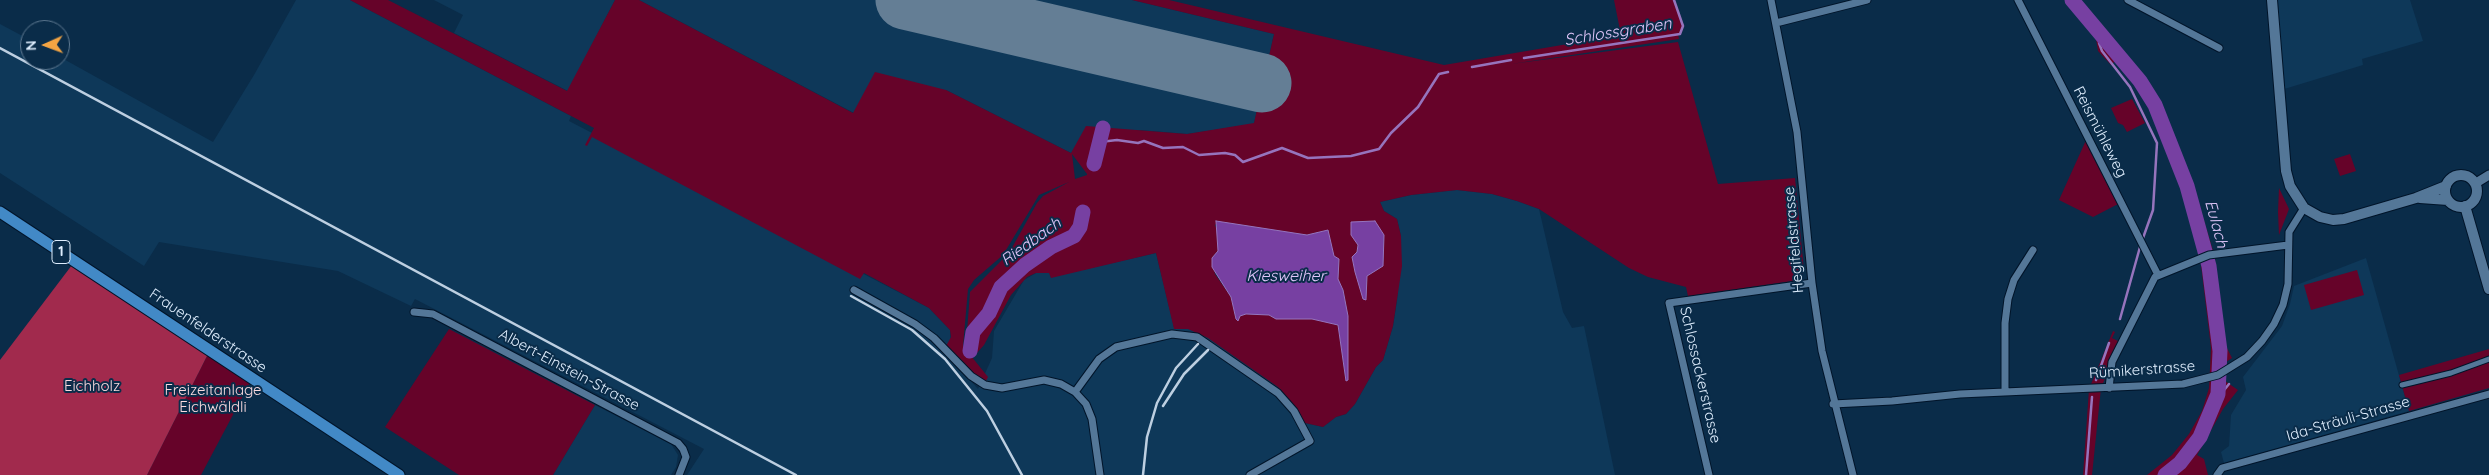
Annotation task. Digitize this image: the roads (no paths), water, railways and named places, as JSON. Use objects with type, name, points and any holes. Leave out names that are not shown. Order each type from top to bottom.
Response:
[{"type":"main road","points":[[2272,0],[2286,171],[2290,186],[2304,208],[2320,217],[2332,220],[2355,216],[2416,198],[2446,186],[2451,178],[2460,175],[2469,177],[2476,183],[2476,198],[2465,206],[2454,205],[2448,200],[2416,198]]},
{"type":"main road","points":[[2446,186],[2448,200]]},
{"type":"main road","points":[[2465,206],[2489,289]]},
{"type":"main road","name":"Frauenfelderstrasse","points":[[0,212],[399,475]]},
{"type":"street","name":"Hegifeldstrasse","points":[[1771,0],[1797,132],[1812,283],[1822,351],[1833,404],[1852,475]]},
{"type":"street","points":[[1776,24],[1867,0]]},
{"type":"street","name":"Reismühleweg","points":[[2018,0],[2158,275]]},
{"type":"street","points":[[2128,0],[2218,48]]},
{"type":"street","points":[[2476,183],[2489,176]]},
{"type":"street","name":"Rümikerstrasse","points":[[1833,404],[2005,392],[2183,384],[2211,378],[2226,372],[2255,350],[2274,324],[2283,305],[2288,284],[2288,245],[2291,227],[2304,208]]},
{"type":"street","points":[[2109,388],[2112,362],[2140,309],[2151,282],[2158,275],[2200,257],[2288,245]]},
{"type":"street","points":[[2005,392],[2005,323],[2008,298],[2017,273],[2033,250]]},
{"type":"street","name":"Schlossackerstrasse","points":[[1708,475],[1669,303],[1812,283]]},
{"type":"street","points":[[854,290],[915,324],[934,338],[974,379],[985,385],[1002,388],[1044,380],[1061,384],[1076,392],[1086,404],[1092,419],[1100,475]]},
{"type":"street","name":"Albert-Einstein-Strasse","points":[[414,312],[433,314],[678,444],[683,449],[686,457],[679,475]]},
{"type":"street","points":[[1076,392],[1099,359],[1112,349],[1167,334],[1188,334],[1208,343],[1278,393],[1294,411],[1310,441],[1250,475]]},
{"type":"street","points":[[2402,385],[2434,379],[2489,359]]},
{"type":"street","name":"Ida-Sträuli-Strasse","points":[[2217,475],[2222,468],[2489,394]]},
{"type":"water","name":"Kiesweiher","points":[[1216,221],[1307,235],[1328,230],[1334,256],[1339,259],[1338,279],[1343,290],[1348,316],[1348,380],[1346,381],[1338,325],[1312,319],[1276,319],[1269,315],[1246,314],[1240,316],[1238,321],[1236,319],[1231,297],[1212,267],[1212,258],[1218,251]]},
{"type":"water","points":[[1375,221],[1384,235],[1383,266],[1367,276],[1366,300],[1363,299],[1352,257],[1357,252],[1358,245],[1351,235],[1351,222]]},
{"type":"waterway","name":"Schlossgraben","points":[[1524,58],[1680,34],[1683,26],[1674,0]]},
{"type":"waterway","name":"Eulach","points":[[2072,0],[2140,81],[2155,105],[2187,186],[2209,266],[2220,351],[2218,394],[2200,437],[2180,463],[2165,475]]},
{"type":"waterway","points":[[2101,32],[2099,43],[2102,51],[2130,87],[2157,143],[2153,210],[2143,238]]},
{"type":"waterway","name":"Schlossgraben","points":[[1472,67],[1511,60]]},
{"type":"waterway","points":[[1100,142],[1117,140],[1138,143],[1144,141],[1163,148],[1183,147],[1199,155],[1225,153],[1235,155],[1243,162],[1282,148],[1308,158],[1351,156],[1379,149],[1391,133],[1418,107],[1439,74],[1448,72]]},
{"type":"waterway","name":"Riedbach","points":[[1094,164],[1103,128]]},
{"type":"waterway","name":"Riedbach","points":[[970,351],[973,332],[989,313],[1001,287],[1025,265],[1051,247],[1074,236],[1080,227],[1083,212]]},
{"type":"waterway","points":[[2120,319],[2140,247]]},
{"type":"waterway","points":[[2096,380],[2109,343]]},
{"type":"waterway","points":[[2216,400],[2229,384]]},
{"type":"waterway","points":[[2086,475],[2092,397]]},
{"type":"railway","points":[[0,48],[796,475]]},
{"type":"railway","points":[[851,296],[912,330],[945,359],[987,411],[1022,475]]},
{"type":"railway","points":[[1143,475],[1147,437],[1157,403],[1176,368],[1198,344]]},
{"type":"railway","points":[[1163,406],[1184,374],[1208,350]]},
{"type":"park label","name":"Eichholz","points":[[92,386]]},
{"type":"park label","name":"Freizeitanlage Eichwäldli","points":[[213,398]]}]
